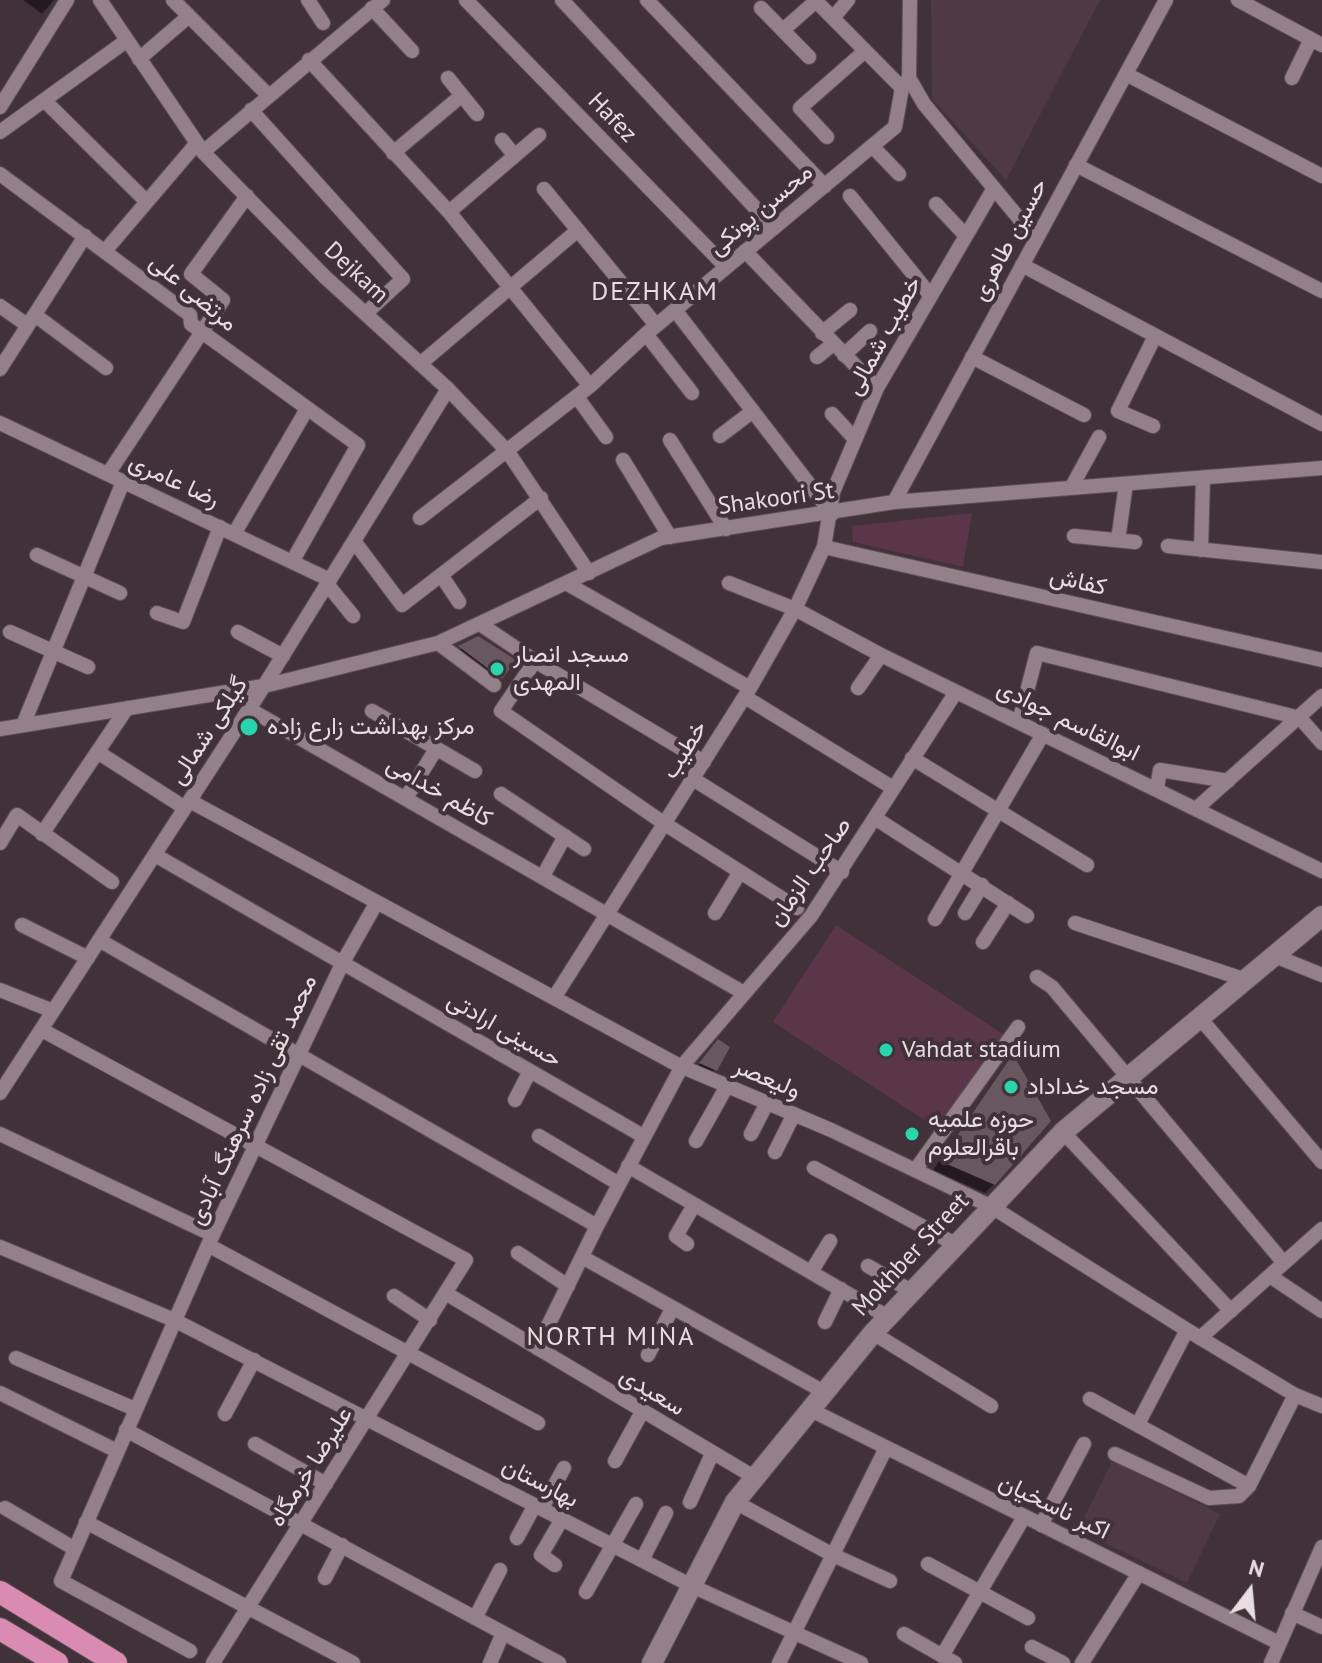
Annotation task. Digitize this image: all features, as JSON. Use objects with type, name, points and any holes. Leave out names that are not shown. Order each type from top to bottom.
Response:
[{"type":"highway","points":[[0,1592],[116,1663]]},
{"type":"highway","points":[[0,1629],[57,1663]]},
{"type":"main road","name":"Mokhber Street","points":[[652,1663],[735,1502],[873,1333],[1063,1132],[1322,916]]},
{"type":"street","points":[[0,107],[67,0]]},
{"type":"street","name":"Dejkam","points":[[100,0],[200,148],[325,277],[448,389],[508,452],[589,573]]},
{"type":"street","points":[[173,0],[269,96]]},
{"type":"street","points":[[308,0],[323,23]]},
{"type":"street","name":"Hafez","points":[[466,0],[726,267]]},
{"type":"street","points":[[562,0],[774,228]]},
{"type":"street","points":[[647,0],[825,186]]},
{"type":"street","points":[[833,18],[848,0]]},
{"type":"street","points":[[905,83],[910,0]]},
{"type":"street","name":"حسین طاهری","points":[[894,502],[1166,0]]},
{"type":"street","points":[[1238,0],[1316,42],[1292,78]]},
{"type":"street","points":[[783,30],[815,1],[865,51],[905,83],[1027,228]]},
{"type":"street","points":[[105,251],[146,201],[200,148],[269,96],[378,4],[412,51]]},
{"type":"street","points":[[761,8],[809,57]]},
{"type":"street","points":[[139,59],[189,16]]},
{"type":"street","points":[[0,132],[126,41]]},
{"type":"street","points":[[827,137],[800,108],[865,51]]},
{"type":"street","points":[[309,60],[449,212],[590,386]]},
{"type":"street","points":[[1126,74],[1322,176]]},
{"type":"street","points":[[448,78],[477,114]]},
{"type":"street","name":"محسن پونکی","points":[[420,518],[577,397],[651,330],[895,127],[905,83]]},
{"type":"street","points":[[393,153],[461,96]]},
{"type":"street","points":[[44,100],[146,201]]},
{"type":"street","points":[[251,110],[406,276],[366,313]]},
{"type":"street","points":[[411,116],[423,128]]},
{"type":"street","points":[[449,212],[539,135]]},
{"type":"street","points":[[502,140],[514,155]]},
{"type":"street","points":[[872,146],[899,174]]},
{"type":"street","points":[[1076,165],[1322,291]]},
{"type":"street","name":"مرتضی علی","points":[[0,174],[190,315],[191,324],[200,331],[358,445],[292,562]]},
{"type":"street","name":"خطیب شمالی","points":[[832,514],[833,492],[877,388],[994,188]]},
{"type":"street","points":[[544,189],[651,330],[692,393]]},
{"type":"street","points":[[108,474],[223,300],[191,274],[247,196]]},
{"type":"street","points":[[850,196],[931,296]]},
{"type":"street","points":[[936,204],[966,236]]},
{"type":"street","points":[[420,364],[578,230]]},
{"type":"street","points":[[0,369],[85,236]]},
{"type":"street","points":[[745,251],[877,388]]},
{"type":"street","points":[[1022,265],[1322,424]]},
{"type":"street","points":[[0,306],[31,320],[106,368]]},
{"type":"street","points":[[675,310],[832,514]]},
{"type":"street","points":[[822,333],[850,310]]},
{"type":"street","points":[[817,357],[839,350],[870,331]]},
{"type":"street","points":[[1153,426],[1118,411],[1155,336]]},
{"type":"street","points":[[972,357],[1084,415]]},
{"type":"street","name":"گيلکی شمالی","points":[[0,1093],[264,686],[448,389]]},
{"type":"street","points":[[577,397],[606,437]]},
{"type":"street","points":[[157,613],[183,622],[227,531],[307,409]]},
{"type":"street","points":[[720,436],[753,411]]},
{"type":"street","points":[[832,414],[855,439]]},
{"type":"street","name":"رضا عامری","points":[[1,424],[329,582]]},
{"type":"street","points":[[1071,488],[1099,437]]},
{"type":"street","points":[[670,440],[726,529]]},
{"type":"street","points":[[623,460],[670,537]]},
{"type":"street","name":"Shakoori St","points":[[0,729],[264,686],[438,643],[650,541],[670,537],[894,502],[1322,468]]},
{"type":"street","points":[[1201,550],[1203,478]]},
{"type":"street","points":[[23,725],[123,482]]},
{"type":"street","points":[[1118,540],[1126,484]]},
{"type":"street","points":[[354,541],[402,605],[541,498]]},
{"type":"street","name":"خطیب","points":[[554,998],[704,762],[795,609],[824,547],[832,514]]},
{"type":"street","points":[[1074,536],[1135,542]]},
{"type":"street","points":[[1168,546],[1322,562]]},
{"type":"street","name":"کفاش","points":[[824,547],[1322,660]]},
{"type":"street","points":[[37,555],[120,593]]},
{"type":"street","points":[[441,575],[459,602]]},
{"type":"street","points":[[329,582],[353,616]]},
{"type":"street","points":[[566,583],[747,692],[893,788]]},
{"type":"street","name":"ابوالقاسم جوادی","points":[[729,583],[795,609],[881,655],[1322,871]]},
{"type":"street","points":[[480,624],[535,661],[704,762]]},
{"type":"street","points":[[10,632],[88,667]]},
{"type":"street","points":[[238,632],[283,656]]},
{"type":"street","points":[[438,643],[494,685]]},
{"type":"street","points":[[1019,722],[1037,653],[1300,718],[1322,743]]},
{"type":"street","points":[[858,688],[881,655]]},
{"type":"street","points":[[535,661],[501,711],[665,824],[797,908]]},
{"type":"street","name":"صاحب الزمان","points":[[537,1348],[643,1136],[682,1066],[811,916],[956,692]]},
{"type":"street","points":[[1196,809],[1322,696]]},
{"type":"street","points":[[42,834],[127,708]]},
{"type":"street","name":"کاظم خدامی","points":[[249,709],[744,993]]},
{"type":"street","points":[[372,711],[475,771]]},
{"type":"street","points":[[935,919],[1043,734]]},
{"type":"street","points":[[406,798],[436,749]]},
{"type":"street","name":"ولیعصر","points":[[99,753],[187,804],[682,1066],[916,1169],[992,1207],[1295,1395],[1322,1406]]},
{"type":"street","points":[[912,758],[1087,865]]},
{"type":"street","points":[[1157,788],[1160,770],[1228,781]]},
{"type":"street","points":[[693,779],[842,872]]},
{"type":"street","points":[[501,794],[584,849]]},
{"type":"street","points":[[0,843],[17,815],[112,882]]},
{"type":"street","points":[[875,818],[1027,916]]},
{"type":"street","points":[[543,876],[565,836]]},
{"type":"street","name":"حسینی ارادتی","points":[[155,855],[643,1136]]},
{"type":"street","points":[[715,913],[740,872]]},
{"type":"street","points":[[965,913],[982,885]]},
{"type":"street","name":"محمد تقی زاده سرهنگ آبادی","points":[[190,1651],[61,1581],[174,1320],[255,1145],[343,962],[377,902]]},
{"type":"street","points":[[983,942],[1008,903]]},
{"type":"street","points":[[1075,923],[1246,980]]},
{"type":"street","points":[[22,925],[88,958]]},
{"type":"street","points":[[99,940],[597,1226]]},
{"type":"street","points":[[1275,956],[1322,975]]},
{"type":"street","points":[[1037,977],[1052,987],[1284,1263]]},
{"type":"street","points":[[0,990],[53,1011]]},
{"type":"street","points":[[1200,1018],[1322,1162]]},
{"type":"street","points":[[916,1169],[1018,1027]]},
{"type":"street","points":[[42,1030],[255,1145]]},
{"type":"street","points":[[515,1100],[530,1071]]},
{"type":"street","points":[[696,1141],[727,1086]]},
{"type":"street","points":[[751,1134],[767,1103]]},
{"type":"street","points":[[775,1152],[794,1114]]},
{"type":"street","points":[[1063,1132],[1231,1311]]},
{"type":"street","points":[[0,1134],[211,1240],[538,1423]]},
{"type":"street","points":[[539,1136],[619,1184]]},
{"type":"street","name":"علیرضا خرمگاه","points":[[213,1663],[466,1260],[255,1145]]},
{"type":"street","points":[[628,1166],[888,1317]]},
{"type":"street","points":[[814,1168],[955,1244]]},
{"type":"street","points":[[687,1244],[676,1236],[694,1205]]},
{"type":"street","points":[[1138,1424],[1194,1334],[1231,1311],[1322,1229]]},
{"type":"street","points":[[811,1272],[830,1241]]},
{"type":"street","name":"بهارستان","points":[[0,1247],[174,1320],[692,1586],[861,1663]]},
{"type":"street","points":[[518,1253],[568,1286]]},
{"type":"street","points":[[582,1257],[824,1392]]},
{"type":"street","points":[[868,1266],[911,1291]]},
{"type":"street","points":[[1270,1276],[1322,1311]]},
{"type":"street","points":[[825,1322],[841,1289]]},
{"type":"street","name":"سعیدی","points":[[447,1294],[754,1477]]},
{"type":"street","points":[[394,1296],[430,1320]]},
{"type":"street","points":[[648,1355],[672,1309]]},
{"type":"street","points":[[873,1333],[991,1406]]},
{"type":"street","points":[[16,1358],[135,1409]]},
{"type":"street","points":[[225,1414],[254,1360]]},
{"type":"street","points":[[0,1393],[117,1451]]},
{"type":"street","points":[[1115,1454],[1209,1498],[1239,1496],[1249,1486],[1295,1395]]},
{"type":"street","points":[[1090,1399],[1249,1486]]},
{"type":"street","name":"اکبر ناسخیان","points":[[809,1409],[1279,1643]]},
{"type":"street","points":[[615,1461],[642,1412]]},
{"type":"street","points":[[126,1430],[503,1633],[541,1659],[559,1663]]},
{"type":"street","points":[[255,1444],[326,1484]]},
{"type":"street","points":[[1041,1525],[1084,1444]]},
{"type":"street","points":[[779,1663],[886,1448]]},
{"type":"street","points":[[690,1502],[712,1454]]},
{"type":"street","points":[[517,1538],[564,1468]]},
{"type":"street","points":[[735,1502],[833,1555],[890,1581]]},
{"type":"street","points":[[586,1592],[636,1504]]},
{"type":"street","points":[[5,1508],[75,1549]]},
{"type":"street","points":[[642,1560],[666,1513]]},
{"type":"street","points":[[904,1634],[948,1659],[980,1592],[1024,1517]]},
{"type":"street","points":[[555,1565],[541,1555],[562,1519]]},
{"type":"street","points":[[86,1522],[353,1663]]},
{"type":"street","points":[[325,1578],[342,1545]]},
{"type":"street","points":[[1271,1663],[1322,1547]]},
{"type":"street","points":[[928,1564],[1028,1618]]},
{"type":"street","points":[[475,1618],[500,1570]]},
{"type":"street","points":[[1082,1663],[1139,1573]]},
{"type":"street","points":[[1292,1613],[1322,1627]]},
{"type":"street","points":[[490,1663],[503,1633]]},
{"type":"street","points":[[1032,1647],[1063,1663]]},
{"type":"shaded area","points":[[931,0],[1100,0],[1006,180],[932,99]]},
{"type":"shaded area","points":[[972,513],[963,567],[853,542],[852,526]]},
{"type":"shaded area","points":[[836,925],[1003,1034],[940,1130],[773,1022]]},
{"type":"shaded area","points":[[1112,1461],[1220,1514],[1187,1583],[1078,1530]]},
{"type":"building","name":"مسجد انصار المهدی","points":[[478,636],[516,660],[502,679],[458,646]]},
{"type":"building","points":[[718,1039],[730,1047],[717,1071],[699,1063]]},
{"type":"building","name":"مسجد خداداد","points":[[1013,1054],[1051,1121],[995,1185],[940,1161]]},
{"type":"place","name":"مسجد انصار المهدی","points":[[497,669]]},
{"type":"place","name":"مرکز بهداشت زارع زاده","points":[[249,727]]},
{"type":"place","name":"Vahdat stadium","points":[[886,1050]]},
{"type":"place","name":"مسجد خداداد","points":[[1011,1087]]},
{"type":"place","name":"حوزه علمیه باقرالعلوم","points":[[912,1134]]},
{"type":"district","name":"DEZHKAM","points":[[655,293]]},
{"type":"district","name":"NORTH MINA","points":[[611,1338]]}]
